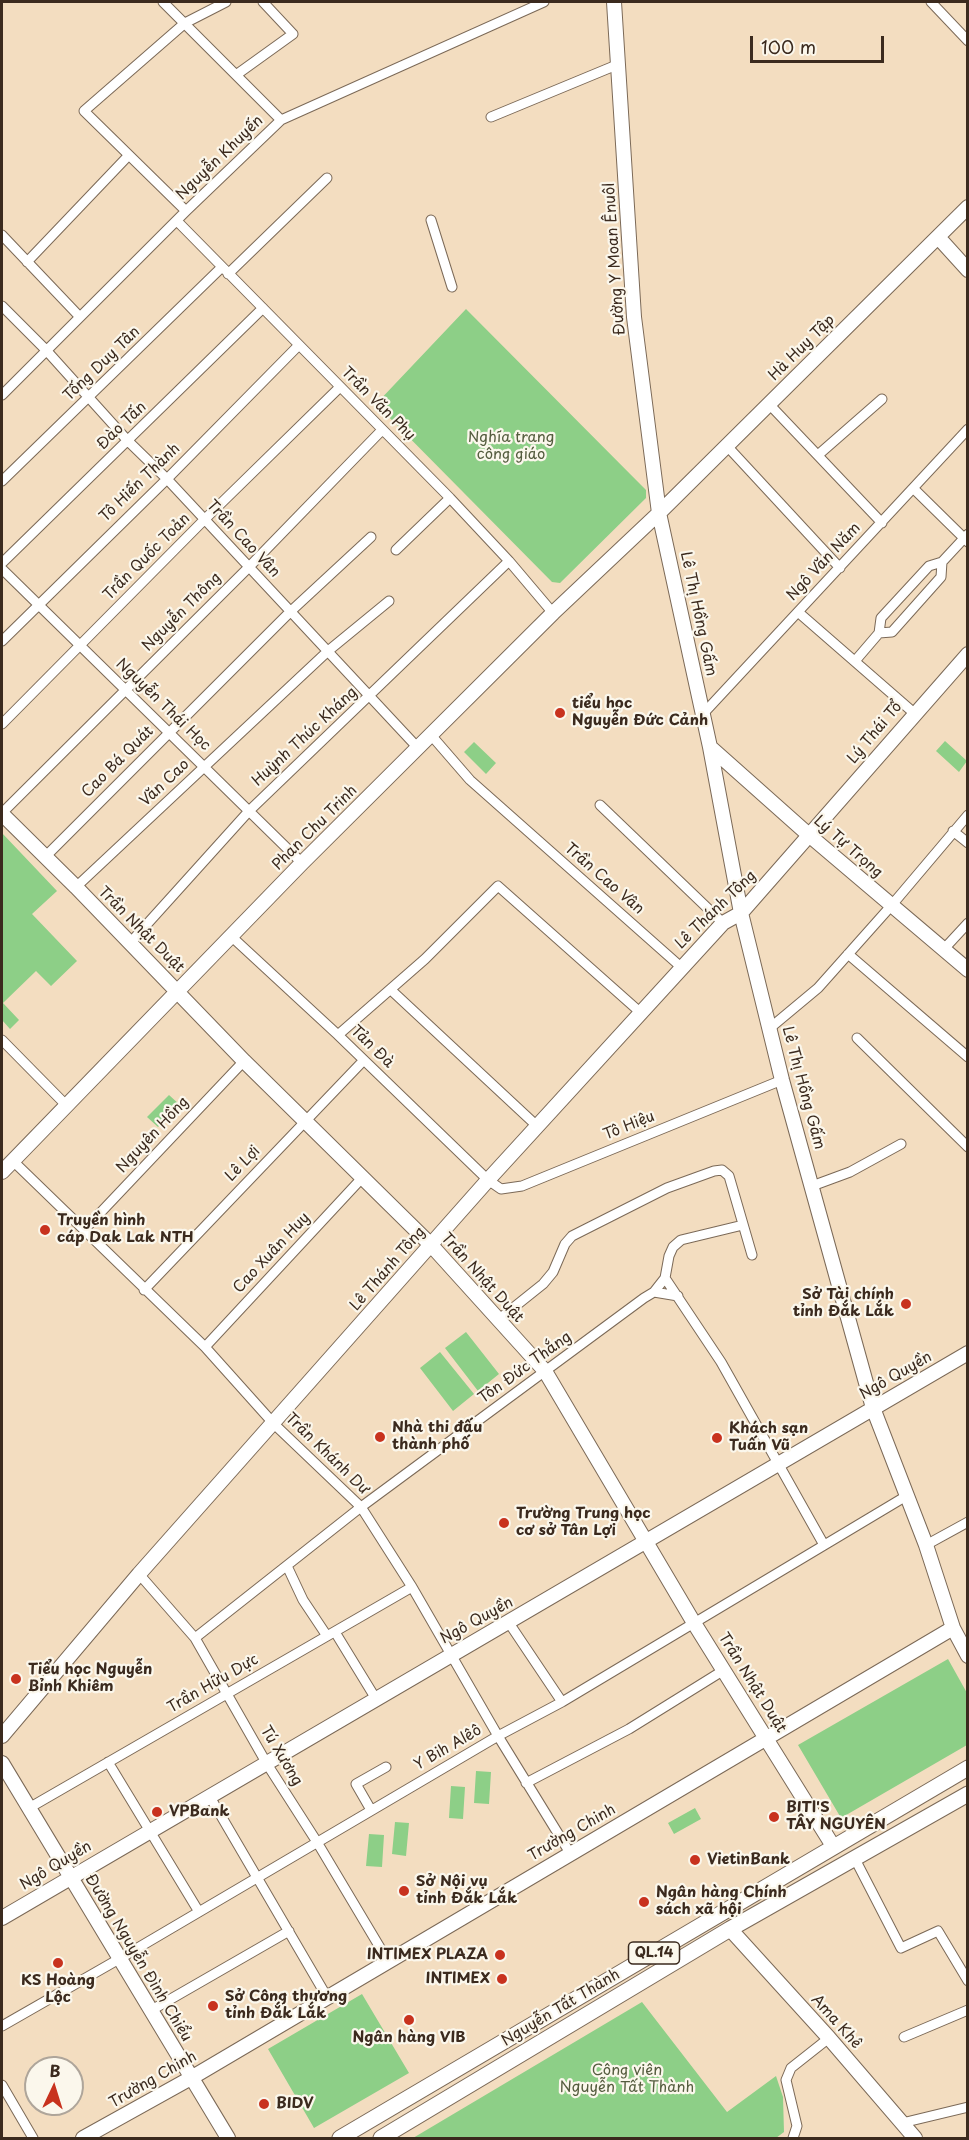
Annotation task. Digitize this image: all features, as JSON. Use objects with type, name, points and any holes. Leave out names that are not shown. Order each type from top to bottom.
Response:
[{"type":"main road","name":"Nguyễn Tất Thành","points":[[340,2139],[968,1768]]},
{"type":"main road","name":"Nguyễn Tất Thành","points":[[381,2138],[730,1929],[968,1794]]},
{"type":"main road","points":[[720,1913],[730,1929]]},
{"type":"main road","points":[[372,2120],[381,2138]]},
{"type":"street","points":[[163,2],[281,120]]},
{"type":"street","points":[[186,211],[84,111],[185,24],[226,2]]},
{"type":"street","points":[[237,75],[293,34],[263,2]]},
{"type":"street","name":"Nguyễn Khuyến","points":[[2,395],[79,316],[281,120],[544,2]]},
{"type":"street","name":"Đường Y Moan Ênuôl","points":[[614,2],[634,317],[659,513]]},
{"type":"street","points":[[931,2],[968,41]]},
{"type":"street","points":[[491,117],[619,63]]},
{"type":"street","points":[[27,262],[129,155]]},
{"type":"street","name":"Tống Duy Tân","points":[[2,482],[88,399],[327,178]]},
{"type":"street","name":"Hà Huy Tập","points":[[659,513],[968,207]]},
{"type":"street","points":[[431,220],[452,287]]},
{"type":"street","name":"Trần Văn Phụ","points":[[177,221],[450,498],[509,561],[553,613]]},
{"type":"street","points":[[2,235],[79,316]]},
{"type":"street","points":[[938,237],[968,270]]},
{"type":"street","name":"Trần Cao Vân","points":[[2,306],[46,350],[88,399],[205,519],[418,748]]},
{"type":"street","name":"Đào Tấn","points":[[2,563],[263,308]]},
{"type":"street","name":"Tô Hiến Thành","points":[[2,641],[299,345]]},
{"type":"street","name":"Trần Quốc Toản","points":[[2,724],[205,519],[340,387]]},
{"type":"street","points":[[818,455],[882,399]]},
{"type":"street","points":[[769,404],[882,523]]},
{"type":"street","name":"Ngô Văn Năm","points":[[702,715],[968,429]]},
{"type":"street","name":"Nguyễn Thông","points":[[2,814],[249,567],[382,430]]},
{"type":"street","points":[[727,446],[840,568]]},
{"type":"street","points":[[855,661],[879,633],[881,618],[929,566],[942,562],[966,538],[914,489]]},
{"type":"street","points":[[396,550],[450,498]]},
{"type":"street","name":"Phan Chu Trinh","points":[[2,1172],[302,863],[553,613],[659,513]]},
{"type":"street","name":"Lê Thị Hồng Gấm","points":[[659,513],[710,747],[741,913],[782,1080],[873,1408],[908,1495],[953,1629],[968,1656]]},
{"type":"street","name":"Cao Bá Quát","points":[[45,857],[290,612],[372,537]]},
{"type":"street","name":"Huỳnh Thúc Kháng","points":[[130,943],[249,811],[509,561]]},
{"type":"street","points":[[879,633],[892,632],[941,577],[942,562]]},
{"type":"street","name":"Nguyễn Thái Học","points":[[2,569],[302,863]]},
{"type":"street","name":"Văn Cao","points":[[75,887],[328,651],[389,601]]},
{"type":"street","points":[[798,612],[914,713]]},
{"type":"street","name":"Lý Thái Tổ","points":[[810,836],[914,713],[968,654]]},
{"type":"street","name":"Trần Cao Vân","points":[[431,735],[470,780],[681,967]]},
{"type":"street","name":"Lý Tự Trọng","points":[[710,747],[810,836],[968,970]]},
{"type":"street","points":[[600,805],[723,923]]},
{"type":"street","name":"Trần Nhật Duật","points":[[2,814],[244,1061],[431,1245],[545,1371],[694,1623],[833,1846]]},
{"type":"street","points":[[770,1028],[818,988],[968,815]]},
{"type":"street","points":[[953,831],[968,843]]},
{"type":"street","name":"Lê Thánh Tông","points":[[2,1736],[139,1574],[488,1180],[681,967],[723,923],[741,913],[810,836]]},
{"type":"street","points":[[338,1035],[425,959],[498,886],[641,1013]]},
{"type":"street","points":[[943,950],[968,923]]},
{"type":"street","name":"Tản Đà","points":[[232,937],[338,1035],[488,1180]]},
{"type":"street","points":[[848,954],[968,1057]]},
{"type":"street","points":[[391,990],[537,1126]]},
{"type":"street","points":[[856,1038],[968,1147]]},
{"type":"street","points":[[3,1044],[67,1106]]},
{"type":"street","name":"Lê Lợi","points":[[144,1290],[364,1060]]},
{"type":"street","name":"Nguyên Hồng","points":[[84,1230],[244,1061]]},
{"type":"street","name":"Tô Hiệu","points":[[488,1180],[501,1189],[522,1186],[782,1080]]},
{"type":"street","points":[[812,1186],[849,1172],[901,1144]]},
{"type":"street","name":"Trần Khánh Dư","points":[[13,1161],[205,1347],[274,1424],[361,1507],[452,1653],[498,1736],[570,1853]]},
{"type":"street","points":[[498,1320],[543,1284],[553,1272],[565,1244],[572,1236],[682,1181],[719,1170],[726,1171],[752,1255]]},
{"type":"street","name":"Cao Xuân Huy","points":[[205,1347],[362,1178]]},
{"type":"street","points":[[743,1225],[681,1240],[673,1247],[669,1256],[665,1278],[721,1362],[824,1545]]},
{"type":"street","name":"Tôn Đức Thắng","points":[[195,1638],[361,1507],[654,1292],[665,1278]]},
{"type":"street","points":[[654,1292],[678,1296]]},
{"type":"street","name":"Ngô Quyền","points":[[2,1918],[968,1353]]},
{"type":"street","name":"Y Bih Alêô","points":[[2,2026],[498,1736],[562,1702],[908,1495]]},
{"type":"street","points":[[926,1545],[968,1522]]},
{"type":"street","points":[[286,1566],[303,1600],[331,1634],[375,1699]]},
{"type":"street","name":"Tú Xương","points":[[139,1574],[195,1638],[267,1764],[388,1961]]},
{"type":"street","name":"Trần Hữu Dực","points":[[29,1808],[412,1587]]},
{"type":"street","points":[[509,1623],[562,1702]]},
{"type":"street","name":"Trường Chinh","points":[[83,2139],[191,2078],[953,1629]]},
{"type":"street","points":[[526,1783],[629,1729],[724,1670]]},
{"type":"street","points":[[108,1762],[199,1912]]},
{"type":"street","name":"Đường Nguyễn Đình Chiểu","points":[[2,1763],[228,2139]]},
{"type":"street","points":[[371,1810],[356,1784],[386,1767]]},
{"type":"street","points":[[210,1797],[327,1997]]},
{"type":"street","points":[[855,1858],[901,1948],[938,1931],[967,1978]]},
{"type":"street","name":"Ama Khê","points":[[730,1929],[829,2038],[915,2139]]},
{"type":"street","points":[[150,2011],[289,1931]]},
{"type":"street","points":[[904,2037],[968,2010]]},
{"type":"street","points":[[793,2139],[797,2126],[786,2079],[791,2068],[829,2038]]},
{"type":"street","points":[[2,2085],[33,2139]]},
{"type":"street","points":[[902,2123],[968,2107]]},
{"type":"green space","name":"Nghĩa trang công giáo","points":[[466,309],[646,490],[646,498],[560,583],[552,582],[376,404]]},
{"type":"green space","points":[[945,741],[967,761],[959,772],[936,751]]},
{"type":"green space","points":[[474,742],[496,763],[486,774],[464,752]]},
{"type":"green space","points":[[2,833],[57,891],[32,914],[77,961],[51,986],[36,971],[3,1003],[19,1020],[10,1029],[2,1020]]},
{"type":"green space","points":[[169,1095],[180,1105],[158,1127],[147,1117]]},
{"type":"green space","points":[[466,1332],[499,1374],[478,1391],[445,1348]]},
{"type":"green space","points":[[440,1352],[474,1394],[453,1411],[420,1368]]},
{"type":"green space","points":[[948,1659],[967,1693],[967,1745],[841,1818],[798,1745]]},
{"type":"green space","points":[[476,1771],[491,1772],[489,1804],[474,1803]]},
{"type":"green space","points":[[451,1786],[465,1787],[463,1819],[449,1818]]},
{"type":"green space","points":[[695,1808],[701,1819],[674,1834],[668,1823]]},
{"type":"green space","points":[[395,1822],[409,1823],[406,1856],[392,1854]]},
{"type":"green space","points":[[369,1834],[384,1835],[382,1867],[366,1866]]},
{"type":"green space","points":[[362,1994],[409,2073],[314,2128],[268,2049]]},
{"type":"green space","name":"Công viên Nguyễn Tất Thành","points":[[642,2002],[727,2112],[776,2076],[783,2097],[784,2132],[776,2138],[413,2138]]},
{"type":"place","name":"tiểu học Nguyễn Đức Cảnh","points":[[560,713]]},
{"type":"place","name":"Truyền hình cáp Dak Lak NTH","points":[[45,1230]]},
{"type":"place","name":"Sở Tài chính tỉnh Đắk Lắk","points":[[906,1304]]},
{"type":"place","name":"Nhà thi đấu thành phố","points":[[380,1437]]},
{"type":"place","name":"Khách sạn Tuấn Vũ","points":[[717,1438]]},
{"type":"place","name":"Trường Trung học cơ sở Tân Lợi","points":[[504,1523]]},
{"type":"place","name":"Tiểu học Nguyễn Bỉnh Khiêm","points":[[16,1679]]},
{"type":"place","name":"VPBank","points":[[157,1812]]},
{"type":"place","name":"BITI'S TÂY NGUYÊN","points":[[774,1817]]},
{"type":"place","name":"VietinBank","points":[[695,1860]]},
{"type":"place","name":"Sở Nội vụ tỉnh Đắk Lắk","points":[[404,1891]]},
{"type":"place","name":"Ngân hàng Chính sách xã hội","points":[[644,1902]]},
{"type":"place","name":"INTIMEX PLAZA","points":[[500,1955]]},
{"type":"place","name":"KS Hoàng Lộc","points":[[58,1963]]},
{"type":"place","name":"INTIMEX","points":[[502,1979]]},
{"type":"place","name":"Sở Công thương tỉnh Đắk Lắk","points":[[213,2006]]},
{"type":"place","name":"Ngân hàng VIB","points":[[409,2020]]},
{"type":"place","name":"BIDV","points":[[264,2104]]}]
